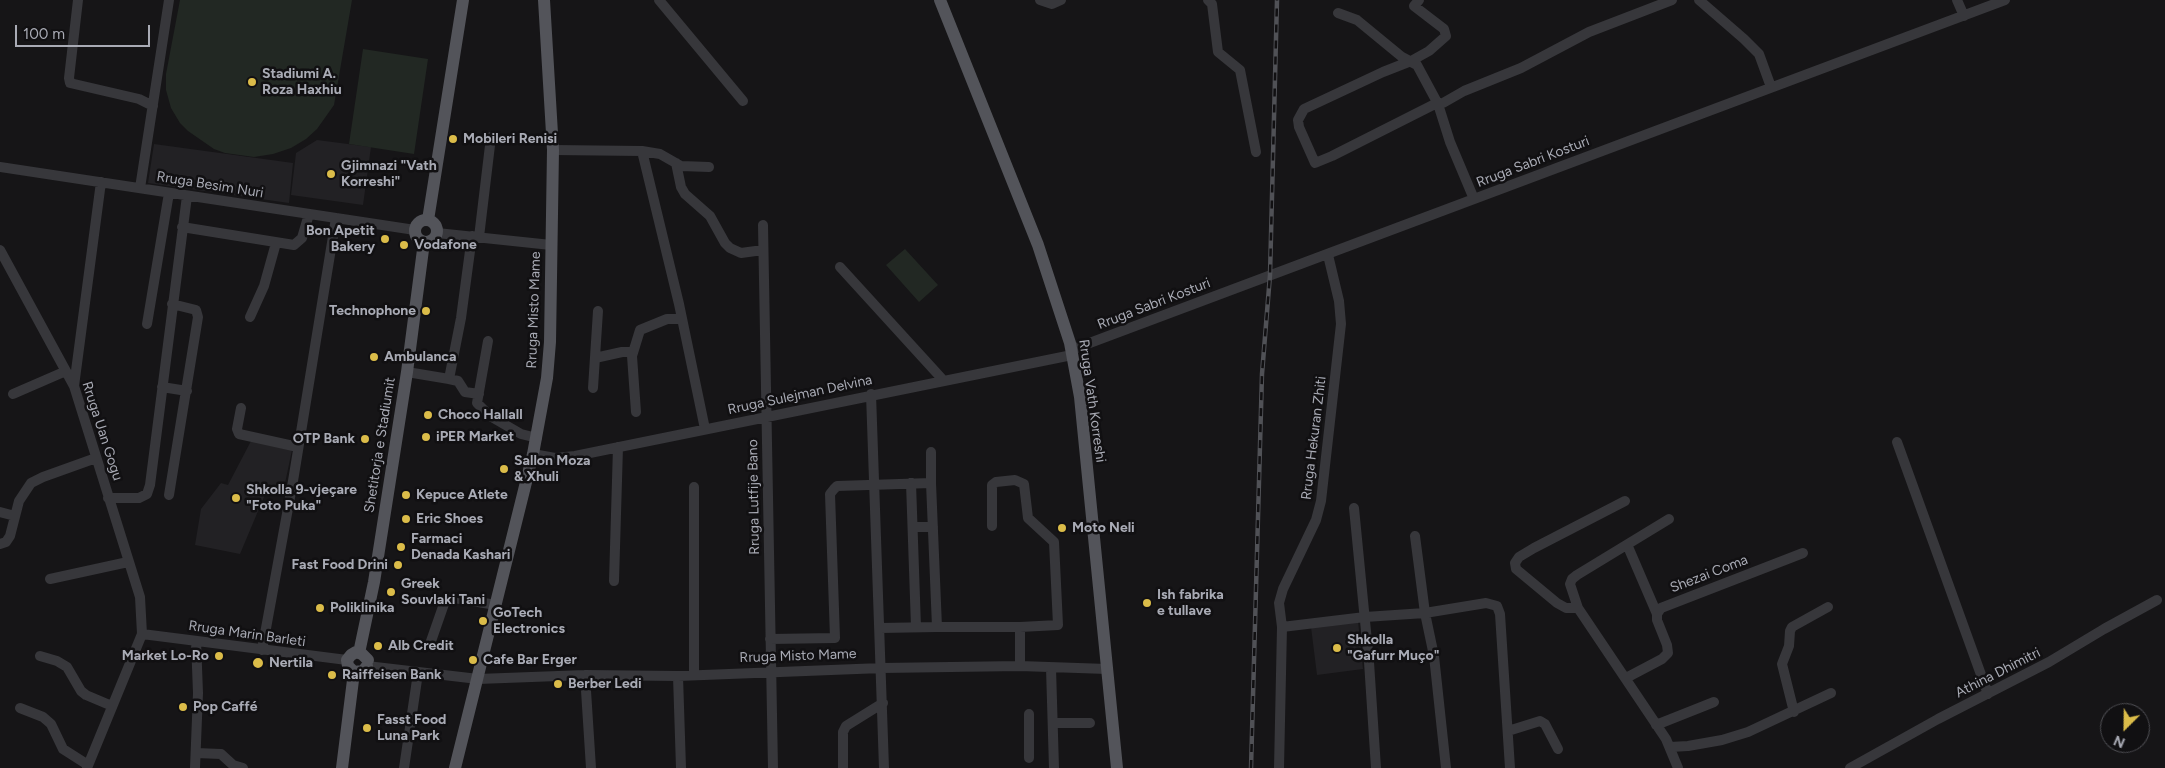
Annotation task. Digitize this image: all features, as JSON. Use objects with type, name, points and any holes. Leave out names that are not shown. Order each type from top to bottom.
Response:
[{"type":"main road","points":[[428,220],[463,0]]},
{"type":"main road","name":"Rruga Misto Mame","points":[[455,768],[483,677],[496,605],[533,454],[547,378],[550,342],[553,150],[544,0]]},
{"type":"main road","name":"Rruga Vath Korreshi","points":[[940,0],[1038,245],[1060,309],[1072,352],[1079,394],[1117,768]]},
{"type":"main road","points":[[428,220],[435,224],[437,233],[433,240],[424,242],[418,239],[415,230],[419,222],[428,220]]},
{"type":"main road","name":"Shetitorja e Stadiumit","points":[[365,659],[374,582],[424,242]]},
{"type":"main road","points":[[350,655],[365,659],[364,671],[354,672],[348,666],[347,660],[350,655]]},
{"type":"main road","points":[[342,768],[354,672]]},
{"type":"street","points":[[78,0],[70,83],[139,99],[152,106]]},
{"type":"street","points":[[140,188],[169,0]]},
{"type":"street","points":[[659,0],[743,101]]},
{"type":"street","points":[[1040,0],[1052,4],[1060,0]]},
{"type":"street","points":[[1208,0],[1212,4],[1218,52],[1240,70],[1256,152]]},
{"type":"street","points":[[1418,0],[1414,6],[1444,29],[1446,36],[1435,46],[1412,61],[1383,72],[1304,109],[1298,120],[1299,127],[1315,163],[1438,104],[1521,68],[1589,32],[1672,0]]},
{"type":"street","points":[[1699,0],[1759,54],[1771,87]]},
{"type":"street","points":[[1957,0],[1964,16]]},
{"type":"street","name":"Rruga Sabri Kosturi","points":[[1072,352],[2006,0]]},
{"type":"street","points":[[1338,13],[1357,20],[1402,57],[1417,65],[1438,104],[1450,142],[1474,200]]},
{"type":"street","points":[[449,379],[491,137]]},
{"type":"street","points":[[553,150],[642,151],[660,154],[676,163],[698,168],[709,168]]},
{"type":"street","points":[[642,151],[682,319],[704,429]]},
{"type":"street","points":[[676,163],[681,187],[685,194],[710,216],[730,248],[741,253],[763,250]]},
{"type":"street","name":"Rruga Besim Nuri","points":[[0,167],[415,230]]},
{"type":"street","points":[[74,386],[101,182]]},
{"type":"street","points":[[147,324],[169,193]]},
{"type":"street","points":[[108,498],[139,498],[147,494],[150,485],[187,196]]},
{"type":"street","points":[[182,227],[294,245],[302,238],[309,214]]},
{"type":"street","points":[[262,650],[336,218]]},
{"type":"street","name":"Rruga Lutfije Bano","points":[[763,225],[773,768]]},
{"type":"street","points":[[437,233],[551,245]]},
{"type":"street","points":[[250,317],[264,286],[276,243]]},
{"type":"street","name":"Rruga Uan Gogu","points":[[0,250],[74,386],[140,597],[142,634]]},
{"type":"street","name":"Rruga Hekuran Zhiti","points":[[1278,768],[1282,627],[1279,603],[1283,589],[1316,520],[1321,501],[1341,324],[1339,301],[1328,255]]},
{"type":"street","points":[[840,267],[944,381]]},
{"type":"street","points":[[169,495],[188,391],[198,317],[196,310],[172,304]]},
{"type":"street","points":[[593,388],[598,310]]},
{"type":"street","points":[[636,412],[633,352],[640,330],[667,319],[682,319]]},
{"type":"street","points":[[488,341],[477,404],[490,416],[521,434],[536,438]]},
{"type":"street","points":[[595,358],[622,352],[633,352]]},
{"type":"street","name":"Rruga Sulejman Delvina","points":[[533,454],[565,458],[618,448],[871,394],[944,381],[1072,352]]},
{"type":"street","points":[[12,394],[66,372]]},
{"type":"street","points":[[406,372],[458,381],[465,392],[478,394]]},
{"type":"street","points":[[162,387],[188,391]]},
{"type":"street","points":[[871,394],[884,768]]},
{"type":"street","points":[[241,408],[236,429],[240,434],[298,447]]},
{"type":"street","points":[[1896,442],[1988,694]]},
{"type":"street","points":[[614,581],[618,448]]},
{"type":"street","points":[[931,452],[937,627]]},
{"type":"street","points":[[0,544],[6,542],[10,536],[22,494],[31,483],[96,458]]},
{"type":"street","points":[[880,628],[1058,625],[1054,542],[1028,518],[1024,484],[1016,480],[996,482],[992,485],[992,526]]},
{"type":"street","points":[[911,483],[916,627]]},
{"type":"street","points":[[770,639],[835,638],[830,494],[838,486],[931,483]]},
{"type":"street","points":[[694,487],[694,675]]},
{"type":"street","points":[[1578,608],[1566,608],[1557,604],[1516,569],[1515,563],[1520,557],[1534,548],[1625,501]]},
{"type":"street","points":[[1354,508],[1365,617],[1376,768]]},
{"type":"street","points":[[0,512],[15,516]]},
{"type":"street","points":[[1669,519],[1572,579],[1570,584],[1578,608],[1670,747],[1678,768]]},
{"type":"street","points":[[912,527],[933,526]]},
{"type":"street","points":[[1415,536],[1425,613],[1434,656],[1446,768]]},
{"type":"street","points":[[1626,678],[1662,659],[1668,653],[1657,620],[1657,614],[1630,549]]},
{"type":"street","name":"Shezai Coma","points":[[1657,614],[1661,608],[1667,605],[1803,553]]},
{"type":"street","points":[[50,579],[128,562]]},
{"type":"street","points":[[430,644],[445,601],[454,598],[496,605]]},
{"type":"street","name":"Athina Dhimitri","points":[[1850,768],[2049,662],[2157,600]]},
{"type":"street","points":[[1282,627],[1365,617],[1425,613],[1486,603],[1497,606],[1500,614],[1510,768]]},
{"type":"street","points":[[1794,712],[1782,664],[1789,646],[1790,631],[1792,627],[1828,607]]},
{"type":"street","points":[[1020,627],[1020,666]]},
{"type":"street","points":[[20,708],[44,716],[51,724],[63,749],[87,767],[142,634]]},
{"type":"street","name":"Rruga Marin Barleti","points":[[142,634],[347,660]]},
{"type":"street","points":[[196,641],[198,692],[196,768]]},
{"type":"street","points":[[40,656],[58,661],[67,667],[81,691],[112,706]]},
{"type":"street","name":"Rruga Misto Mame","points":[[365,659],[418,672],[483,677],[585,674],[678,676],[882,668],[1020,666],[1107,669]]},
{"type":"street","name":"Rruga Misto Mame","points":[[365,659],[483,677]]},
{"type":"street","points":[[1051,668],[1054,768]]},
{"type":"street","points":[[404,768],[418,672]]},
{"type":"street","points":[[585,674],[591,768]]},
{"type":"street","points":[[678,676],[681,768]]},
{"type":"street","points":[[1670,747],[1722,740],[1748,732],[1831,693]]},
{"type":"street","points":[[1656,725],[1714,702]]},
{"type":"street","points":[[844,768],[844,732],[846,726],[883,703]]},
{"type":"street","points":[[1028,714],[1029,758]]},
{"type":"street","points":[[1508,731],[1540,721],[1545,724],[1558,749]]},
{"type":"street","points":[[1053,723],[1090,723]]},
{"type":"street","points":[[196,753],[222,754],[233,765],[243,768]]},
{"type":"shaded area","name":"Stadiumi A. Roza Haxhiu","points":[[180,0],[352,0],[334,105],[317,129],[306,139],[291,148],[273,154],[254,157],[225,153],[214,149],[188,131],[180,123],[171,108],[166,90],[166,74]]},
{"type":"shaded area","points":[[363,49],[428,59],[414,154],[349,144]]},
{"type":"shaded area","name":"Gjimnazi \"Vath Korreshi\"","points":[[317,140],[371,147],[363,205],[291,195],[296,153]]},
{"type":"shaded area","points":[[154,144],[293,163],[289,203],[148,183]]},
{"type":"shaded area","points":[[905,249],[938,285],[919,302],[886,265]]},
{"type":"shaded area","name":"Shkolla 9-vjeçare \"Foto Puka\"","points":[[251,441],[292,450],[284,488],[269,485],[240,554],[195,545],[201,509],[221,483],[228,485]]},
{"type":"shaded area","name":"Shkolla \"Gafurr Muço\"","points":[[1358,621],[1363,669],[1317,675],[1311,627]]},
{"type":"railway","points":[[1251,768],[1262,374],[1270,275],[1277,0]]},
{"type":"place","name":"Stadiumi A. Roza Haxhiu","points":[[252,82]]},
{"type":"place","name":"Mobileri Renisi","points":[[453,139]]},
{"type":"place","name":"Gjimnazi \"Vath Korreshi\"","points":[[331,174]]},
{"type":"place","name":"Bon Apetit Bakery","points":[[385,239]]},
{"type":"place","name":"Vodafone","points":[[404,245]]},
{"type":"place","name":"Technophone","points":[[426,311]]},
{"type":"place","name":"Ambulanca","points":[[374,357]]},
{"type":"place","name":"Choco Hallall","points":[[428,415]]},
{"type":"place","name":"iPER Market","points":[[426,437]]},
{"type":"place","name":"OTP Bank","points":[[365,439]]},
{"type":"place","name":"Sallon Moza & Xhuli","points":[[504,469]]},
{"type":"place","name":"Kepuce Atlete","points":[[406,495]]},
{"type":"place","name":"Shkolla 9-vjeçare \"Foto Puka\"","points":[[236,498]]},
{"type":"place","name":"Eric Shoes","points":[[406,519]]},
{"type":"place","name":"Moto Neli","points":[[1062,528]]},
{"type":"place","name":"Farmaci Denada Kashari","points":[[401,547]]},
{"type":"place","name":"Fast Food Drini","points":[[398,565]]},
{"type":"place","name":"Greek Souvlaki Tani","points":[[391,592]]},
{"type":"place","name":"Ish fabrika e tullave","points":[[1147,603]]},
{"type":"place","name":"Poliklinika","points":[[320,608]]},
{"type":"place","name":"GoTech Electronics","points":[[483,621]]},
{"type":"place","name":"Alb Credit","points":[[378,646]]},
{"type":"place","name":"Shkolla \"Gafurr Muço\"","points":[[1337,648]]},
{"type":"place","name":"Market Lo-Ro","points":[[219,656]]},
{"type":"place","name":"Cafe Bar Erger","points":[[473,660]]},
{"type":"place","name":"Nertila","points":[[258,663]]},
{"type":"place","name":"Raiffeisen Bank","points":[[332,675]]},
{"type":"place","name":"Berber Ledi","points":[[558,684]]},
{"type":"place","name":"Pop Caffé","points":[[183,707]]},
{"type":"place","name":"Fasst Food Luna Park","points":[[367,728]]}]
